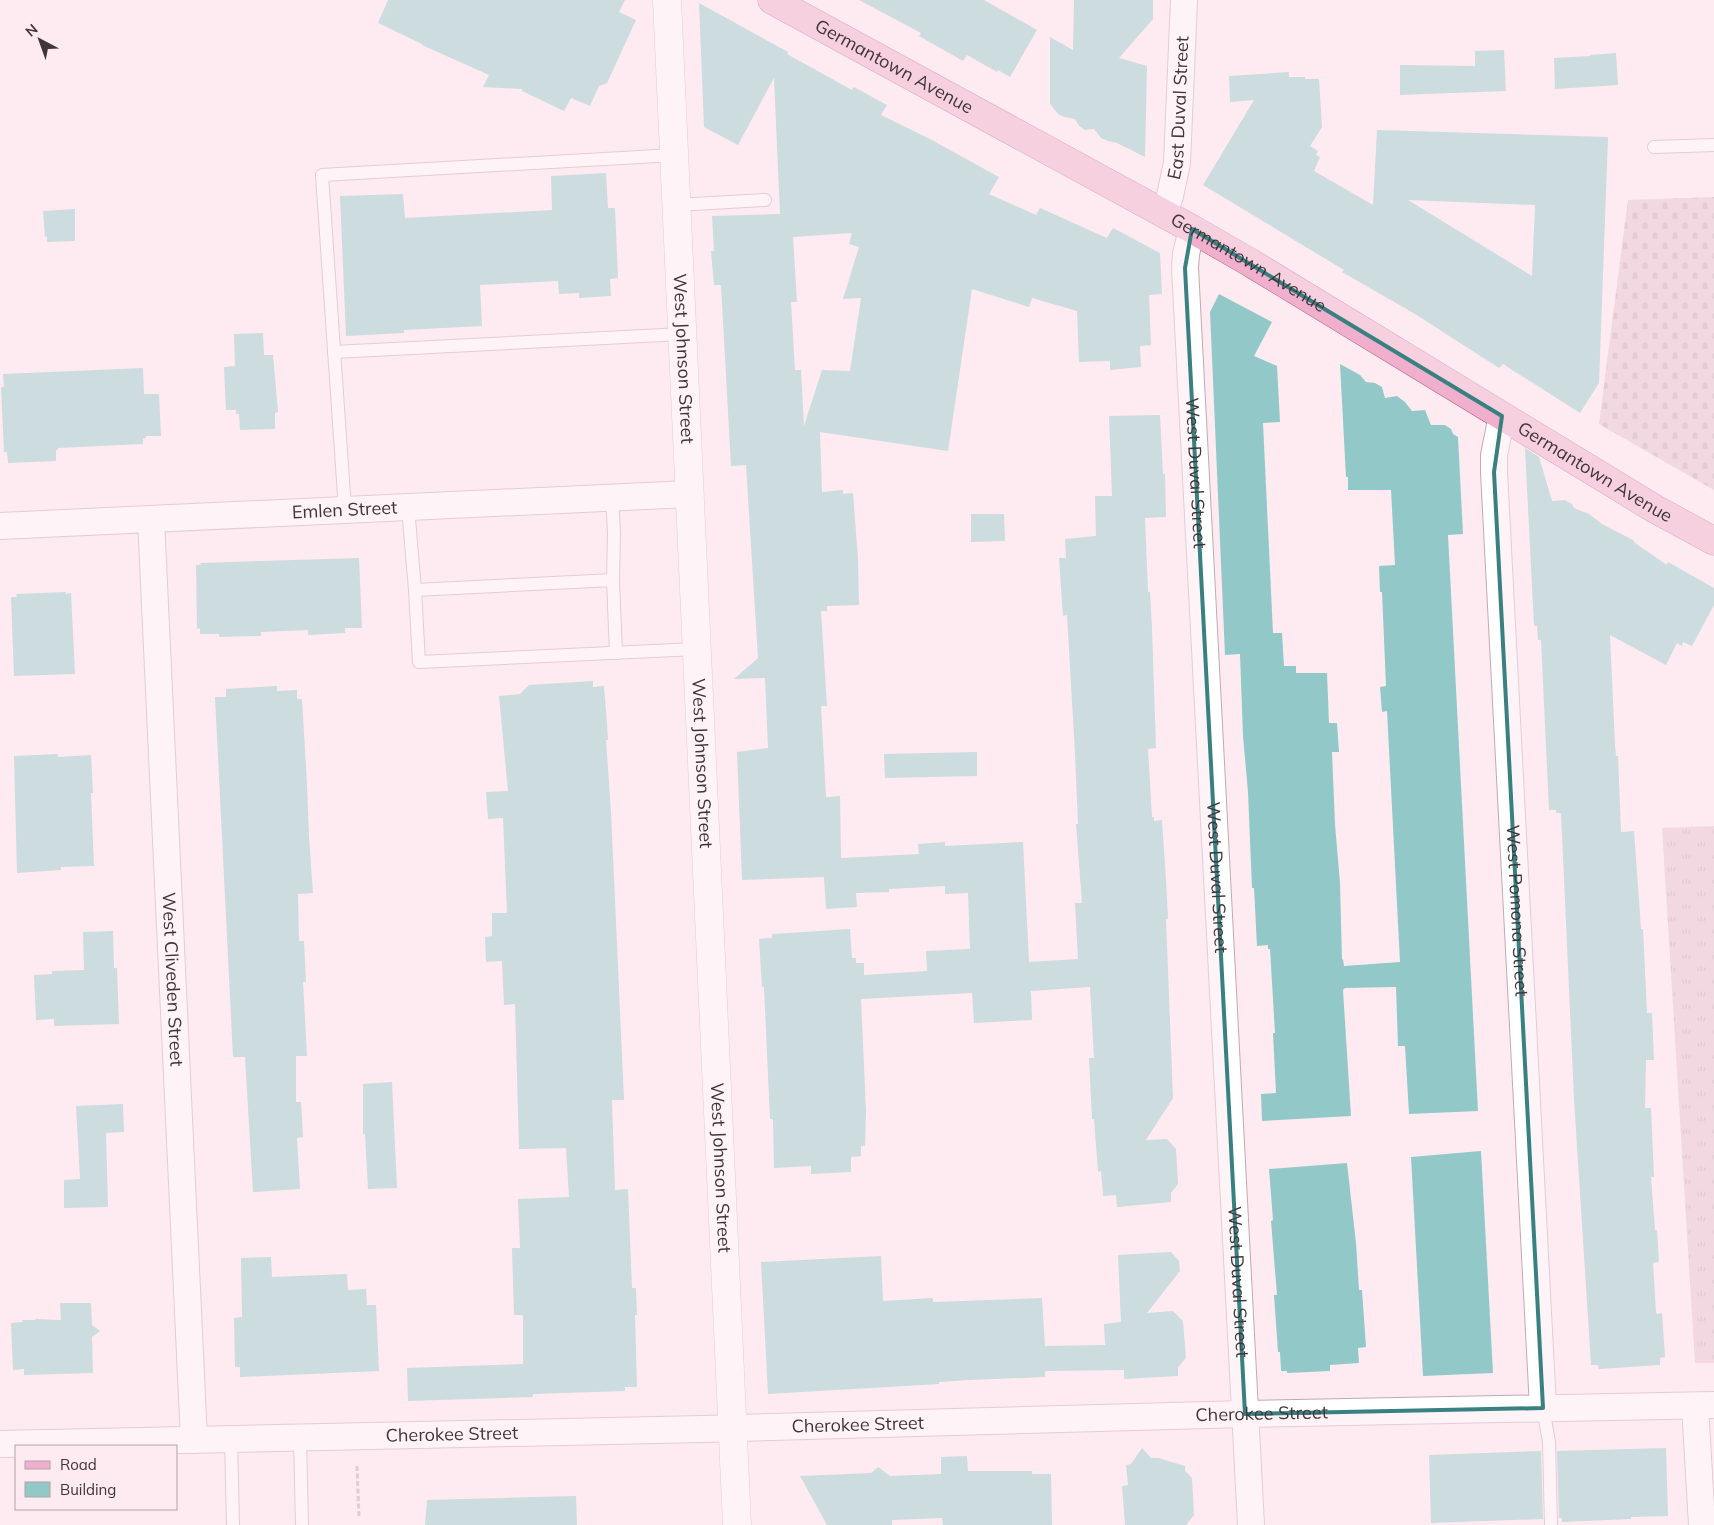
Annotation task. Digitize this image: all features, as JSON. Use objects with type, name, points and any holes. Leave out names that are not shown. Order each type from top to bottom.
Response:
[{"type":"main road","name":"Germantown Avenue","points":[[772,0],[1164,214],[1259,268],[1655,509],[1714,541]]},
{"type":"street","name":"West Johnson Street","points":[[667,0],[737,1525]]},
{"type":"street","name":"East Duval Street","points":[[1164,214],[1177,163],[1184,0]]},
{"type":"street","name":"West Duval Street","points":[[1192,230],[1186,254],[1186,268],[1251,1525]]},
{"type":"street","name":"West Pomona Street","points":[[1502,416],[1494,455],[1494,472],[1543,1408]]},
{"type":"street","name":"Emlen Street","points":[[0,526],[689,494]]},
{"type":"street","name":"West Cliveden Street","points":[[151,519],[194,1440]]},
{"type":"street","name":"Cherokee Street","points":[[0,1444],[732,1428],[1245,1414],[1705,1405]]},
{"type":"street","points":[[1702,1525],[1705,1405]]},
{"type":"lane","points":[[1654,147],[1714,145]]},
{"type":"lane","points":[[345,510],[322,175],[674,155]]},
{"type":"lane","points":[[676,205],[765,200]]},
{"type":"lane","points":[[334,352],[682,334]]},
{"type":"lane","points":[[612,497],[616,653]]},
{"type":"lane","points":[[408,507],[419,662],[697,649]]},
{"type":"lane","points":[[415,590],[613,580]]},
{"type":"lane","points":[[1543,1408],[1549,1442],[1551,1525]]},
{"type":"lane","points":[[300,1438],[302,1525]]},
{"type":"lane","points":[[231,1439],[233,1525]]},
{"type":"path","points":[[357,1466],[359,1518]]},
{"type":"highlighted area","points":[[1192,229],[1502,416],[1494,472],[1543,1408],[1245,1414],[1185,268]]},
{"type":"green space","points":[[1714,197],[1714,490],[1599,424],[1628,200]]},
{"type":"green space","points":[[1714,826],[1714,1363],[1695,1363],[1662,828]]},
{"type":"building","points":[[388,0],[625,0],[619,12],[636,20],[607,83],[599,86],[590,106],[571,98],[564,111],[522,91],[522,89],[483,87],[489,75],[378,23]]},
{"type":"building","points":[[859,0],[984,0],[1037,30],[1010,77],[967,55],[963,61],[919,36],[921,33]]},
{"type":"building","points":[[1074,0],[1153,0],[1153,19],[1119,58],[1147,66],[1145,157],[1117,143],[1101,138],[1094,129],[1085,130],[1079,126],[1075,119],[1058,114],[1050,104],[1050,37],[1073,50]]},
{"type":"building","points":[[699,3],[852,90],[854,87],[887,105],[881,115],[930,139],[999,177],[989,194],[1036,215],[1040,208],[1107,238],[1113,228],[1160,253],[1162,294],[1149,295],[1151,345],[1140,346],[1141,367],[1110,370],[1110,361],[1079,362],[1077,311],[1032,298],[1029,307],[972,289],[948,451],[820,432],[822,492],[843,490],[843,494],[853,493],[859,605],[827,606],[827,611],[821,611],[827,706],[821,706],[826,797],[840,796],[841,858],[919,854],[918,844],[945,842],[945,846],[1023,842],[1029,962],[1078,959],[1075,903],[1082,903],[1076,824],[1078,824],[1075,753],[1067,615],[1063,616],[1059,558],[1066,558],[1065,539],[1096,536],[1095,496],[1112,496],[1109,416],[1160,415],[1163,474],[1165,474],[1166,517],[1145,518],[1148,592],[1150,592],[1152,628],[1156,748],[1148,749],[1152,817],[1154,817],[1154,821],[1162,820],[1168,919],[1166,919],[1173,1098],[1146,1140],[1167,1139],[1176,1149],[1178,1184],[1171,1193],[1171,1202],[1117,1207],[1116,1195],[1103,1196],[1101,1171],[1098,1172],[1094,1119],[1092,1119],[1089,1058],[1094,1058],[1090,987],[1031,991],[1032,1020],[974,1023],[972,993],[861,999],[866,1112],[865,1146],[861,1146],[861,1156],[851,1157],[851,1172],[811,1174],[811,1166],[774,1168],[773,1119],[770,1119],[764,987],[762,987],[759,939],[772,938],[772,934],[850,929],[852,958],[856,958],[856,963],[864,963],[864,975],[927,971],[926,951],[970,949],[968,893],[945,894],[945,886],[889,889],[889,892],[856,893],[857,907],[826,909],[824,877],[742,880],[737,752],[768,748],[765,678],[734,679],[758,658],[746,465],[731,466],[721,285],[714,285],[711,251],[714,251],[712,216],[780,214],[774,78],[738,145],[704,127]],"holes":[[[852,233],[849,244],[859,247],[843,299],[861,298],[850,371],[822,370],[804,426],[801,370],[795,370],[791,302],[797,302],[793,237]]]},
{"type":"building","points":[[1504,50],[1506,91],[1400,95],[1400,65],[1475,66],[1475,51]]},
{"type":"building","points":[[1616,53],[1618,85],[1555,89],[1554,58]]},
{"type":"building","points":[[1289,72],[1289,77],[1319,79],[1322,127],[1310,146],[1318,151],[1316,155],[1320,157],[1314,171],[1373,205],[1377,130],[1608,137],[1599,383],[1580,413],[1503,364],[1499,368],[1415,314],[1342,272],[1344,270],[1203,185],[1254,100],[1230,102],[1229,76]],"holes":[[[1408,200],[1535,205],[1532,276]]]},
{"type":"building","points":[[606,173],[608,208],[615,208],[618,278],[610,279],[611,296],[579,298],[579,293],[559,294],[558,281],[480,285],[482,326],[404,330],[404,333],[346,336],[340,196],[403,194],[405,218],[552,210],[551,176]]},
{"type":"building","points":[[75,209],[75,241],[47,242],[43,211]]},
{"type":"building","points":[[1219,294],[1272,322],[1254,356],[1277,366],[1280,422],[1263,423],[1273,633],[1282,633],[1284,666],[1296,666],[1296,673],[1327,673],[1329,723],[1337,723],[1339,752],[1332,752],[1340,883],[1342,960],[1344,966],[1400,962],[1387,711],[1382,712],[1380,687],[1386,686],[1379,566],[1395,565],[1391,490],[1348,490],[1340,364],[1360,375],[1366,382],[1375,383],[1382,387],[1385,398],[1397,396],[1412,411],[1425,410],[1431,425],[1445,425],[1458,437],[1463,534],[1448,535],[1478,1111],[1409,1114],[1405,1046],[1398,1046],[1396,987],[1345,988],[1343,990],[1351,1116],[1262,1121],[1261,1094],[1276,1093],[1273,1033],[1275,1033],[1270,949],[1268,949],[1268,945],[1257,946],[1243,736],[1240,654],[1225,655],[1210,312]]},
{"type":"building","points":[[263,333],[264,355],[273,355],[278,412],[275,413],[275,429],[240,430],[239,414],[236,414],[236,410],[226,410],[224,367],[235,366],[234,334]]},
{"type":"building","points":[[143,368],[144,394],[159,394],[161,436],[146,436],[143,439],[143,444],[58,448],[56,450],[56,461],[8,463],[7,452],[4,452],[1,387],[4,387],[3,374]]},
{"type":"building","points":[[1525,448],[1539,457],[1552,501],[1565,500],[1572,504],[1574,508],[1589,514],[1602,524],[1633,540],[1667,565],[1668,562],[1714,588],[1714,605],[1692,646],[1683,642],[1682,646],[1677,643],[1666,665],[1610,635],[1621,832],[1634,831],[1641,929],[1643,929],[1647,1013],[1652,1013],[1654,1060],[1646,1060],[1645,1108],[1651,1108],[1654,1177],[1651,1177],[1659,1262],[1653,1263],[1656,1312],[1657,1314],[1662,1313],[1665,1357],[1660,1358],[1660,1365],[1599,1369],[1598,1365],[1591,1365],[1574,1099],[1561,813],[1556,813],[1556,810],[1549,810],[1541,640],[1538,640],[1537,626],[1534,626]]},
{"type":"building","points":[[971,514],[1004,514],[1005,541],[971,542]]},
{"type":"building","points":[[359,558],[362,628],[345,628],[345,633],[308,635],[308,630],[261,632],[261,636],[219,637],[219,634],[200,634],[200,628],[197,629],[196,565],[201,565],[200,563]]},
{"type":"building","points":[[66,592],[65,594],[71,593],[75,674],[14,676],[11,597],[17,597],[16,594]]},
{"type":"building","points":[[593,681],[593,687],[604,686],[608,740],[606,740],[624,1100],[612,1100],[615,1190],[628,1189],[632,1288],[636,1288],[637,1387],[625,1387],[625,1391],[533,1394],[533,1397],[408,1401],[407,1368],[523,1364],[523,1315],[514,1315],[512,1248],[520,1248],[518,1199],[569,1197],[566,1148],[519,1149],[515,1004],[504,1005],[502,961],[486,962],[485,937],[492,936],[492,913],[507,913],[503,818],[488,819],[486,792],[508,791],[499,696],[520,694],[529,685]]},
{"type":"building","points":[[277,686],[277,691],[297,690],[297,699],[302,699],[313,893],[298,894],[299,941],[304,941],[306,982],[303,982],[307,1056],[296,1056],[296,1102],[301,1102],[303,1137],[297,1138],[300,1189],[253,1192],[245,1057],[233,1057],[215,697],[226,697],[226,689]]},
{"type":"building","points":[[977,752],[977,776],[885,778],[884,754]]},
{"type":"building","points":[[58,754],[58,757],[91,755],[94,866],[61,867],[61,870],[17,873],[14,756]]},
{"type":"building","points":[[113,931],[114,968],[117,968],[119,1024],[54,1026],[54,1019],[36,1020],[34,975],[52,974],[52,971],[84,970],[83,932]]},
{"type":"building","points":[[392,1082],[397,1188],[368,1189],[365,1134],[363,1134],[363,1084]]},
{"type":"building","points":[[123,1104],[124,1132],[106,1133],[108,1207],[64,1208],[64,1180],[80,1179],[76,1106]]},
{"type":"building","points":[[1481,1151],[1493,1373],[1423,1376],[1411,1157]]},
{"type":"building","points":[[1347,1163],[1359,1290],[1362,1290],[1366,1347],[1358,1348],[1359,1363],[1330,1365],[1330,1371],[1287,1373],[1287,1371],[1281,1371],[1280,1352],[1278,1352],[1274,1295],[1277,1295],[1269,1169]]},
{"type":"building","points":[[1171,1252],[1179,1261],[1180,1271],[1147,1313],[1173,1311],[1183,1321],[1186,1358],[1178,1367],[1178,1376],[1124,1379],[1124,1370],[1045,1371],[1045,1377],[969,1380],[939,1382],[939,1384],[768,1394],[761,1262],[881,1256],[883,1301],[933,1298],[933,1302],[1042,1298],[1045,1346],[1105,1345],[1104,1324],[1121,1322],[1118,1255]]},
{"type":"building","points":[[271,1257],[272,1277],[347,1274],[348,1290],[366,1289],[367,1305],[376,1305],[379,1371],[240,1377],[240,1367],[235,1367],[234,1318],[242,1317],[241,1258]]},
{"type":"building","points":[[60,1303],[91,1303],[92,1325],[100,1331],[92,1337],[93,1373],[24,1375],[24,1369],[13,1370],[11,1323],[36,1319],[61,1320]]},
{"type":"building","points":[[1142,1448],[1151,1458],[1158,1458],[1185,1466],[1185,1471],[1192,1478],[1194,1515],[1186,1525],[1125,1525],[1122,1486],[1128,1485],[1126,1465],[1131,1464]]},
{"type":"building","points":[[1666,1448],[1668,1516],[1562,1522],[1562,1518],[1559,1518],[1557,1451]]},
{"type":"building","points":[[1541,1451],[1543,1519],[1431,1523],[1429,1455]]},
{"type":"building","points":[[967,1456],[968,1471],[1032,1471],[1032,1474],[1051,1474],[1052,1525],[943,1525],[942,1518],[892,1520],[892,1525],[827,1525],[800,1476],[871,1473],[878,1467],[890,1476],[941,1474],[941,1457]]},
{"type":"building","points":[[576,1496],[577,1525],[425,1525],[427,1500]]}]
